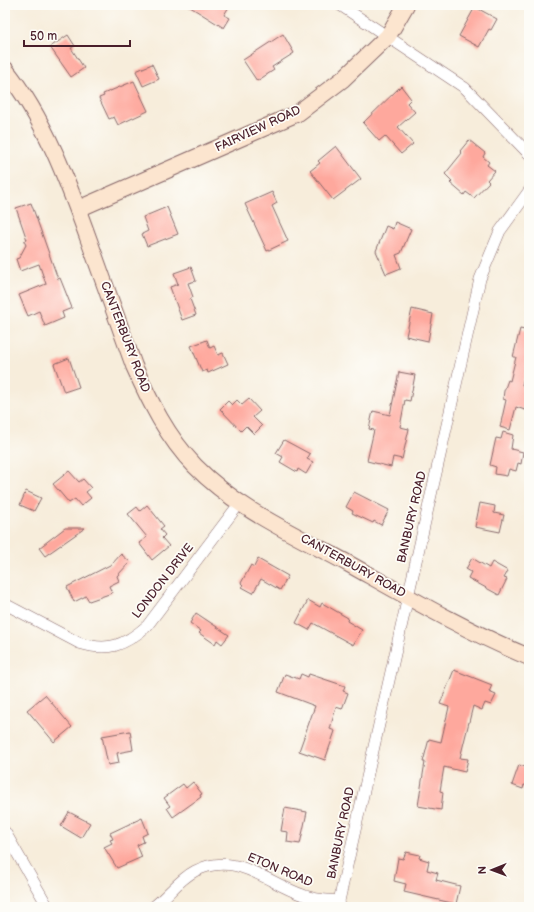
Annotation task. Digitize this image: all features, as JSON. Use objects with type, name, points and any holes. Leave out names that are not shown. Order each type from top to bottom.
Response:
[{"type":"street","points":[[340,5],[465,88],[529,154]]},
{"type":"street","name":"FAIRVIEW ROAD","points":[[78,209],[298,113],[343,79],[388,36],[406,5]]},
{"type":"street","name":"CANTERBURY ROAD","points":[[5,69],[24,96],[42,128],[78,209],[134,366],[155,411],[176,443],[195,465],[239,504],[460,626],[529,657]]},
{"type":"street","name":"BANBURY ROAD","points":[[340,904],[407,596],[480,279],[500,231],[529,191]]},
{"type":"street","name":"LONDON DRIVE","points":[[5,604],[79,643],[91,646],[116,646],[138,634],[147,626],[239,504]]},
{"type":"street","points":[[5,832],[48,907]]},
{"type":"street","name":"ETON ROAD","points":[[153,907],[178,883],[194,872],[207,867],[221,865],[247,869],[302,895],[340,904]]},
{"type":"building","points":[[187,5],[230,5],[224,15],[230,18],[224,28]]},
{"type":"building","points":[[475,7],[497,19],[491,30],[489,29],[479,47],[459,36]]},
{"type":"building","points":[[283,34],[294,53],[272,67],[274,70],[257,81],[243,60]]},
{"type":"building","points":[[68,35],[75,46],[71,48],[84,68],[71,77],[50,47]]},
{"type":"building","points":[[152,64],[159,79],[143,86],[136,71]]},
{"type":"building","points":[[134,81],[148,111],[118,125],[114,117],[109,119],[99,98],[104,96],[103,94]]},
{"type":"building","points":[[401,86],[411,99],[407,103],[415,112],[398,127],[413,144],[401,154],[385,136],[379,141],[363,123]]},
{"type":"building","points":[[469,140],[485,153],[483,157],[489,162],[487,165],[495,171],[487,180],[489,182],[474,198],[466,192],[464,195],[450,183],[452,181],[445,174],[462,153],[460,151]]},
{"type":"building","points":[[336,146],[361,179],[333,200],[310,171],[320,163],[318,161]]},
{"type":"building","points":[[272,192],[277,203],[272,206],[288,241],[267,251],[245,204]]},
{"type":"building","points":[[31,203],[58,279],[60,278],[72,308],[62,312],[64,318],[45,326],[39,311],[28,316],[19,295],[46,284],[39,264],[20,271],[16,259],[19,258],[26,245],[24,241],[27,240],[16,208]]},
{"type":"building","points":[[167,207],[178,234],[147,246],[142,234],[148,231],[143,217]]},
{"type":"building","points":[[395,222],[411,229],[401,253],[396,255],[401,268],[386,274],[376,251],[386,226],[393,229]]},
{"type":"building","points":[[191,267],[196,281],[188,283],[193,297],[190,299],[196,315],[182,320],[170,287],[178,284],[174,273]]},
{"type":"building","points":[[412,309],[433,314],[428,341],[406,336]]},
{"type":"building","points":[[520,329],[529,331],[529,358],[522,385],[529,387],[529,393],[525,410],[516,407],[510,430],[500,427],[506,400],[503,399],[504,391],[508,380],[510,381],[516,357],[513,357]]},
{"type":"building","points":[[207,340],[210,348],[214,346],[218,355],[223,353],[228,364],[208,373],[207,370],[202,372],[191,346]]},
{"type":"building","points":[[69,358],[79,387],[64,392],[54,364]]},
{"type":"building","points":[[399,372],[415,375],[410,401],[405,400],[400,427],[409,429],[402,459],[393,457],[391,467],[367,461],[374,430],[369,429],[373,411],[390,415]]},
{"type":"building","points":[[249,399],[260,411],[253,417],[262,426],[254,434],[246,426],[241,431],[220,409],[228,401],[232,405],[237,400],[242,405]]},
{"type":"building","points":[[503,432],[513,435],[511,449],[523,452],[521,464],[518,463],[516,471],[509,469],[507,476],[495,474],[496,467],[490,465],[496,438],[501,439]]},
{"type":"building","points":[[284,440],[310,454],[307,459],[313,462],[306,474],[298,469],[297,472],[280,462],[283,457],[276,453]]},
{"type":"building","points":[[69,471],[79,482],[83,479],[91,488],[86,492],[91,498],[81,506],[75,499],[69,503],[53,484]]},
{"type":"building","points":[[26,491],[41,498],[34,511],[20,505]]},
{"type":"building","points":[[354,492],[389,510],[381,525],[374,521],[373,523],[352,513],[353,511],[346,507]]},
{"type":"building","points":[[480,503],[495,506],[494,513],[504,515],[500,532],[475,527]]},
{"type":"building","points":[[147,505],[164,526],[160,529],[165,535],[162,538],[169,546],[152,560],[139,543],[147,537],[128,514],[137,507],[140,511]]},
{"type":"building","points":[[65,528],[85,528],[45,556],[39,548]]},
{"type":"building","points":[[121,554],[130,562],[117,576],[119,581],[109,586],[112,593],[89,601],[86,596],[74,602],[67,587],[112,564]]},
{"type":"building","points":[[472,558],[489,568],[492,562],[508,571],[504,578],[507,579],[499,595],[468,578],[471,572],[466,569]]},
{"type":"building","points":[[258,559],[288,576],[280,590],[261,579],[253,593],[242,587],[243,585],[241,583],[251,565],[254,567]]},
{"type":"building","points":[[308,600],[320,607],[322,603],[348,618],[347,621],[362,630],[353,645],[313,623],[309,630],[296,623]]},
{"type":"building","points":[[196,613],[229,635],[222,644],[217,640],[215,644],[199,633],[201,631],[190,623]]},
{"type":"building","points":[[454,670],[492,685],[489,692],[496,695],[491,705],[485,703],[482,710],[473,706],[460,758],[468,759],[465,772],[444,767],[440,791],[443,792],[441,810],[418,806],[425,762],[423,762],[429,739],[441,742],[449,707],[440,704]]},
{"type":"building","points":[[285,674],[299,679],[301,674],[308,677],[309,674],[345,686],[343,691],[348,693],[342,709],[336,707],[330,729],[335,731],[325,760],[299,751],[315,706],[278,692]]},
{"type":"building","points":[[45,695],[72,727],[54,742],[27,710]]},
{"type":"building","points":[[130,731],[133,750],[117,753],[119,763],[108,765],[102,736]]},
{"type":"building","points":[[519,765],[529,768],[529,786],[524,785],[523,789],[512,785]]},
{"type":"building","points":[[193,782],[202,794],[200,795],[201,797],[173,817],[167,808],[170,806],[164,798],[183,784],[186,788]]},
{"type":"building","points":[[285,808],[307,812],[300,844],[287,842],[288,832],[281,831]]},
{"type":"building","points":[[69,812],[90,823],[81,838],[61,826]]},
{"type":"building","points":[[142,818],[148,833],[142,836],[144,842],[137,845],[142,857],[117,868],[104,847],[112,843],[110,840],[113,839],[110,833]]},
{"type":"building","points":[[406,852],[420,855],[419,858],[429,861],[427,870],[438,873],[436,880],[460,886],[456,904],[404,892],[406,884],[394,881],[398,858],[403,859]]}]
